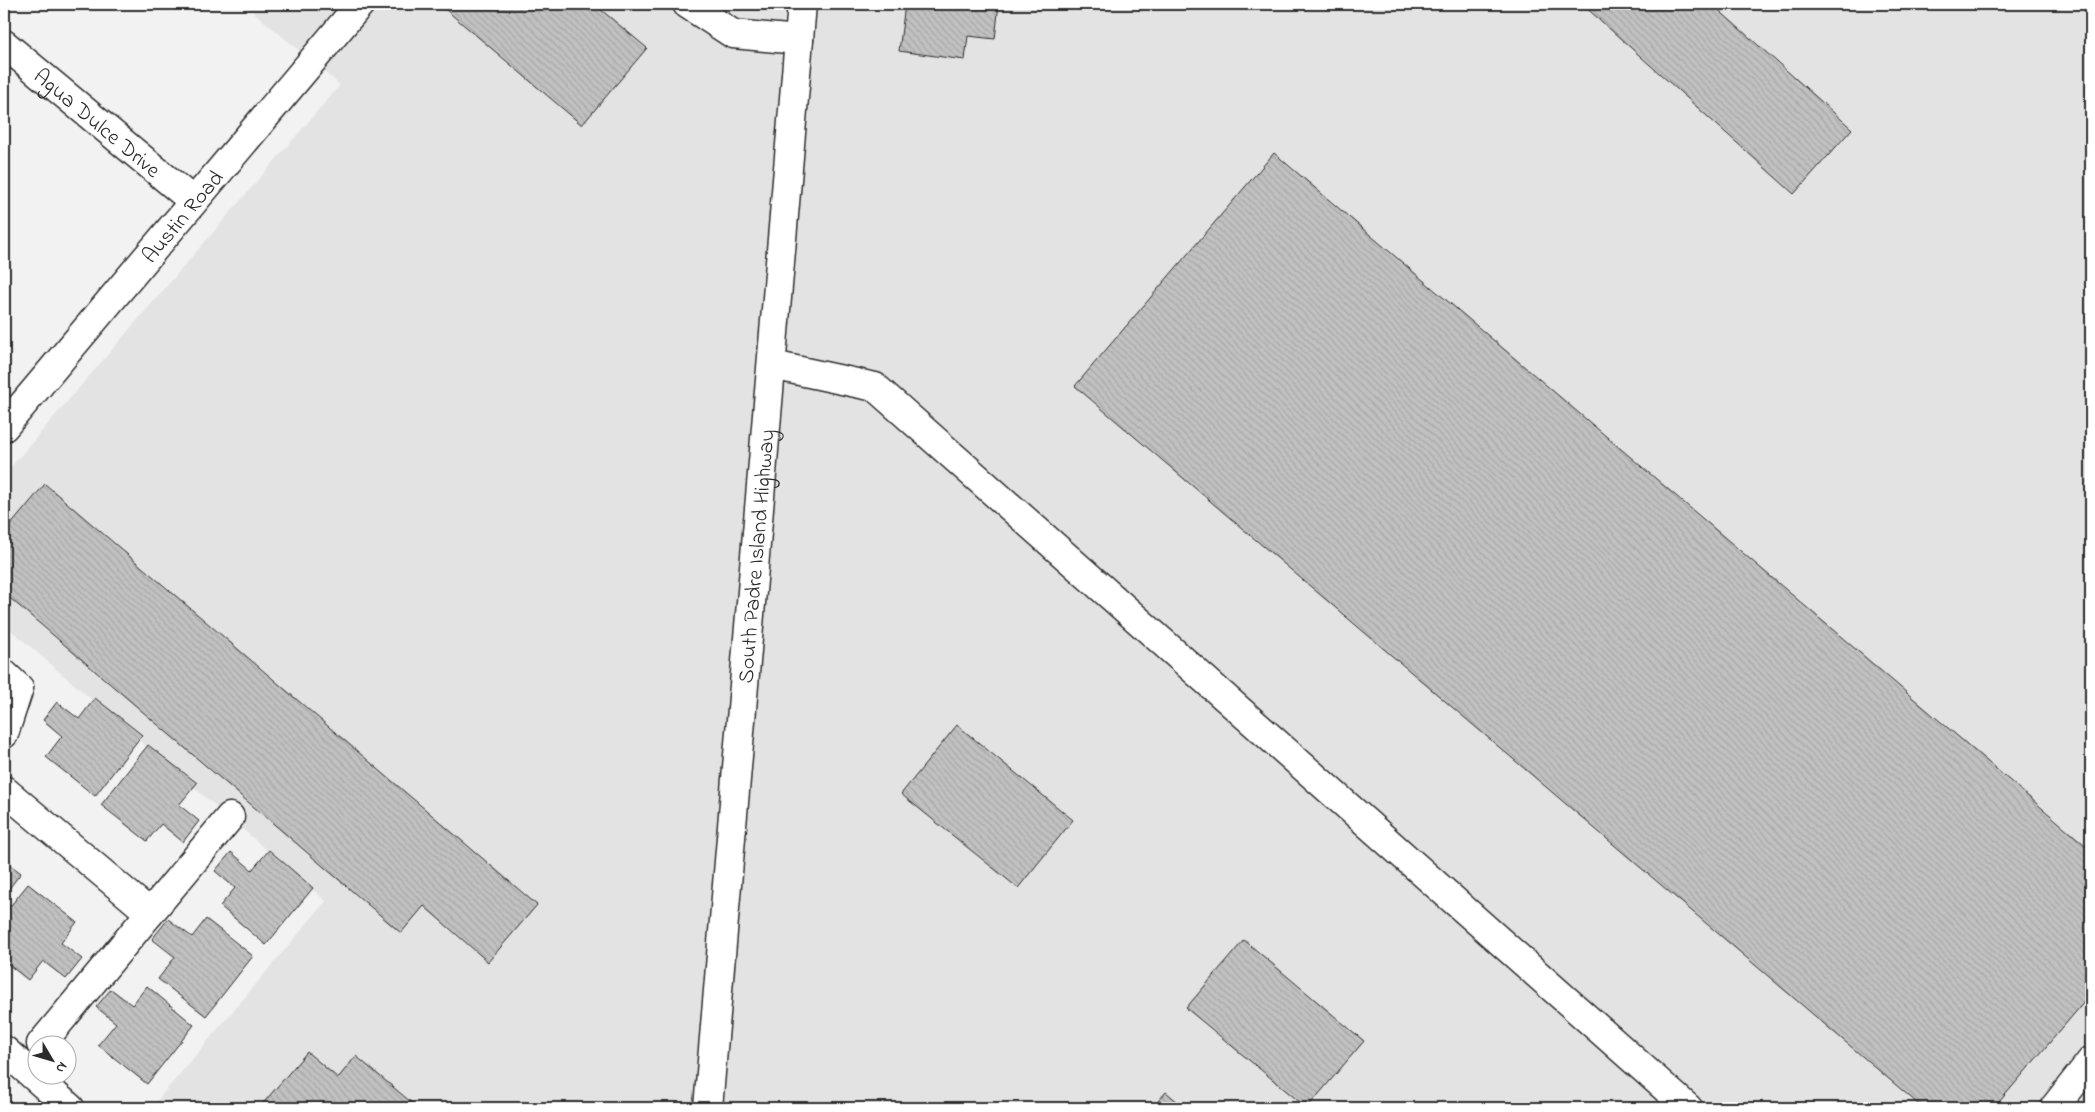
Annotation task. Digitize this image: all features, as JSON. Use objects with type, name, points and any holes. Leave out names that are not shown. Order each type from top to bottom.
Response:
[{"type":"main road","name":"Austin Road","points":[[4,427],[360,4]]},
{"type":"main road","points":[[687,4],[733,34],[799,40]]},
{"type":"main road","name":"South Padre Island Highway","points":[[708,1108],[802,4]]},
{"type":"main road","name":"Agua Dulce Drive","points":[[4,44],[193,201]]},
{"type":"main road","points":[[772,365],[876,387],[1688,1108]]},
{"type":"main road","points":[[4,674],[19,688],[4,734]]},
{"type":"main road","points":[[4,790],[150,913]]},
{"type":"main road","points":[[48,1034],[230,817]]},
{"type":"main road","points":[[21,1055],[70,1108]]},
{"type":"main road","points":[[2054,1108],[2091,1061]]},
{"type":"shaded area","points":[[244,4],[2091,4],[2091,1108],[151,1108],[326,901],[4,624],[4,475],[340,85]]},
{"type":"building","points":[[439,4],[594,4],[647,48],[582,125]]},
{"type":"building","points":[[905,4],[999,4],[995,39],[968,36],[965,60],[899,51]]},
{"type":"building","points":[[1582,4],[1712,4],[1852,129],[1794,194]]},
{"type":"building","points":[[1274,153],[2091,850],[2091,994],[1994,1108],[1923,1108],[1075,386]]},
{"type":"building","points":[[45,484],[537,905],[488,962],[424,906],[401,933],[4,593],[4,533]]},
{"type":"building","points":[[95,698],[142,735],[95,796],[46,757],[62,736],[43,720],[57,702],[79,719]]},
{"type":"building","points":[[957,725],[1073,820],[1018,888],[901,794]]},
{"type":"building","points":[[148,745],[197,783],[179,805],[199,821],[183,842],[161,824],[147,841],[101,805]]},
{"type":"building","points":[[269,850],[313,888],[266,945],[220,906],[235,888],[215,871],[231,852],[252,870]]},
{"type":"building","points":[[4,860],[21,873],[4,895]]},
{"type":"building","points":[[28,884],[77,922],[61,943],[82,959],[66,979],[43,961],[28,980],[4,961],[4,914]]},
{"type":"building","points":[[168,919],[192,937],[206,919],[253,956],[206,1016],[158,979],[175,957],[152,939]]},
{"type":"building","points":[[1244,940],[1364,1041],[1307,1108],[1186,1008]]},
{"type":"building","points":[[147,986],[194,1025],[147,1084],[98,1045],[116,1023],[96,1007],[111,989],[132,1005]]},
{"type":"building","points":[[307,1052],[338,1078],[356,1056],[418,1108],[259,1108]]},
{"type":"building","points":[[1166,1092],[1185,1108],[1152,1108]]}]
